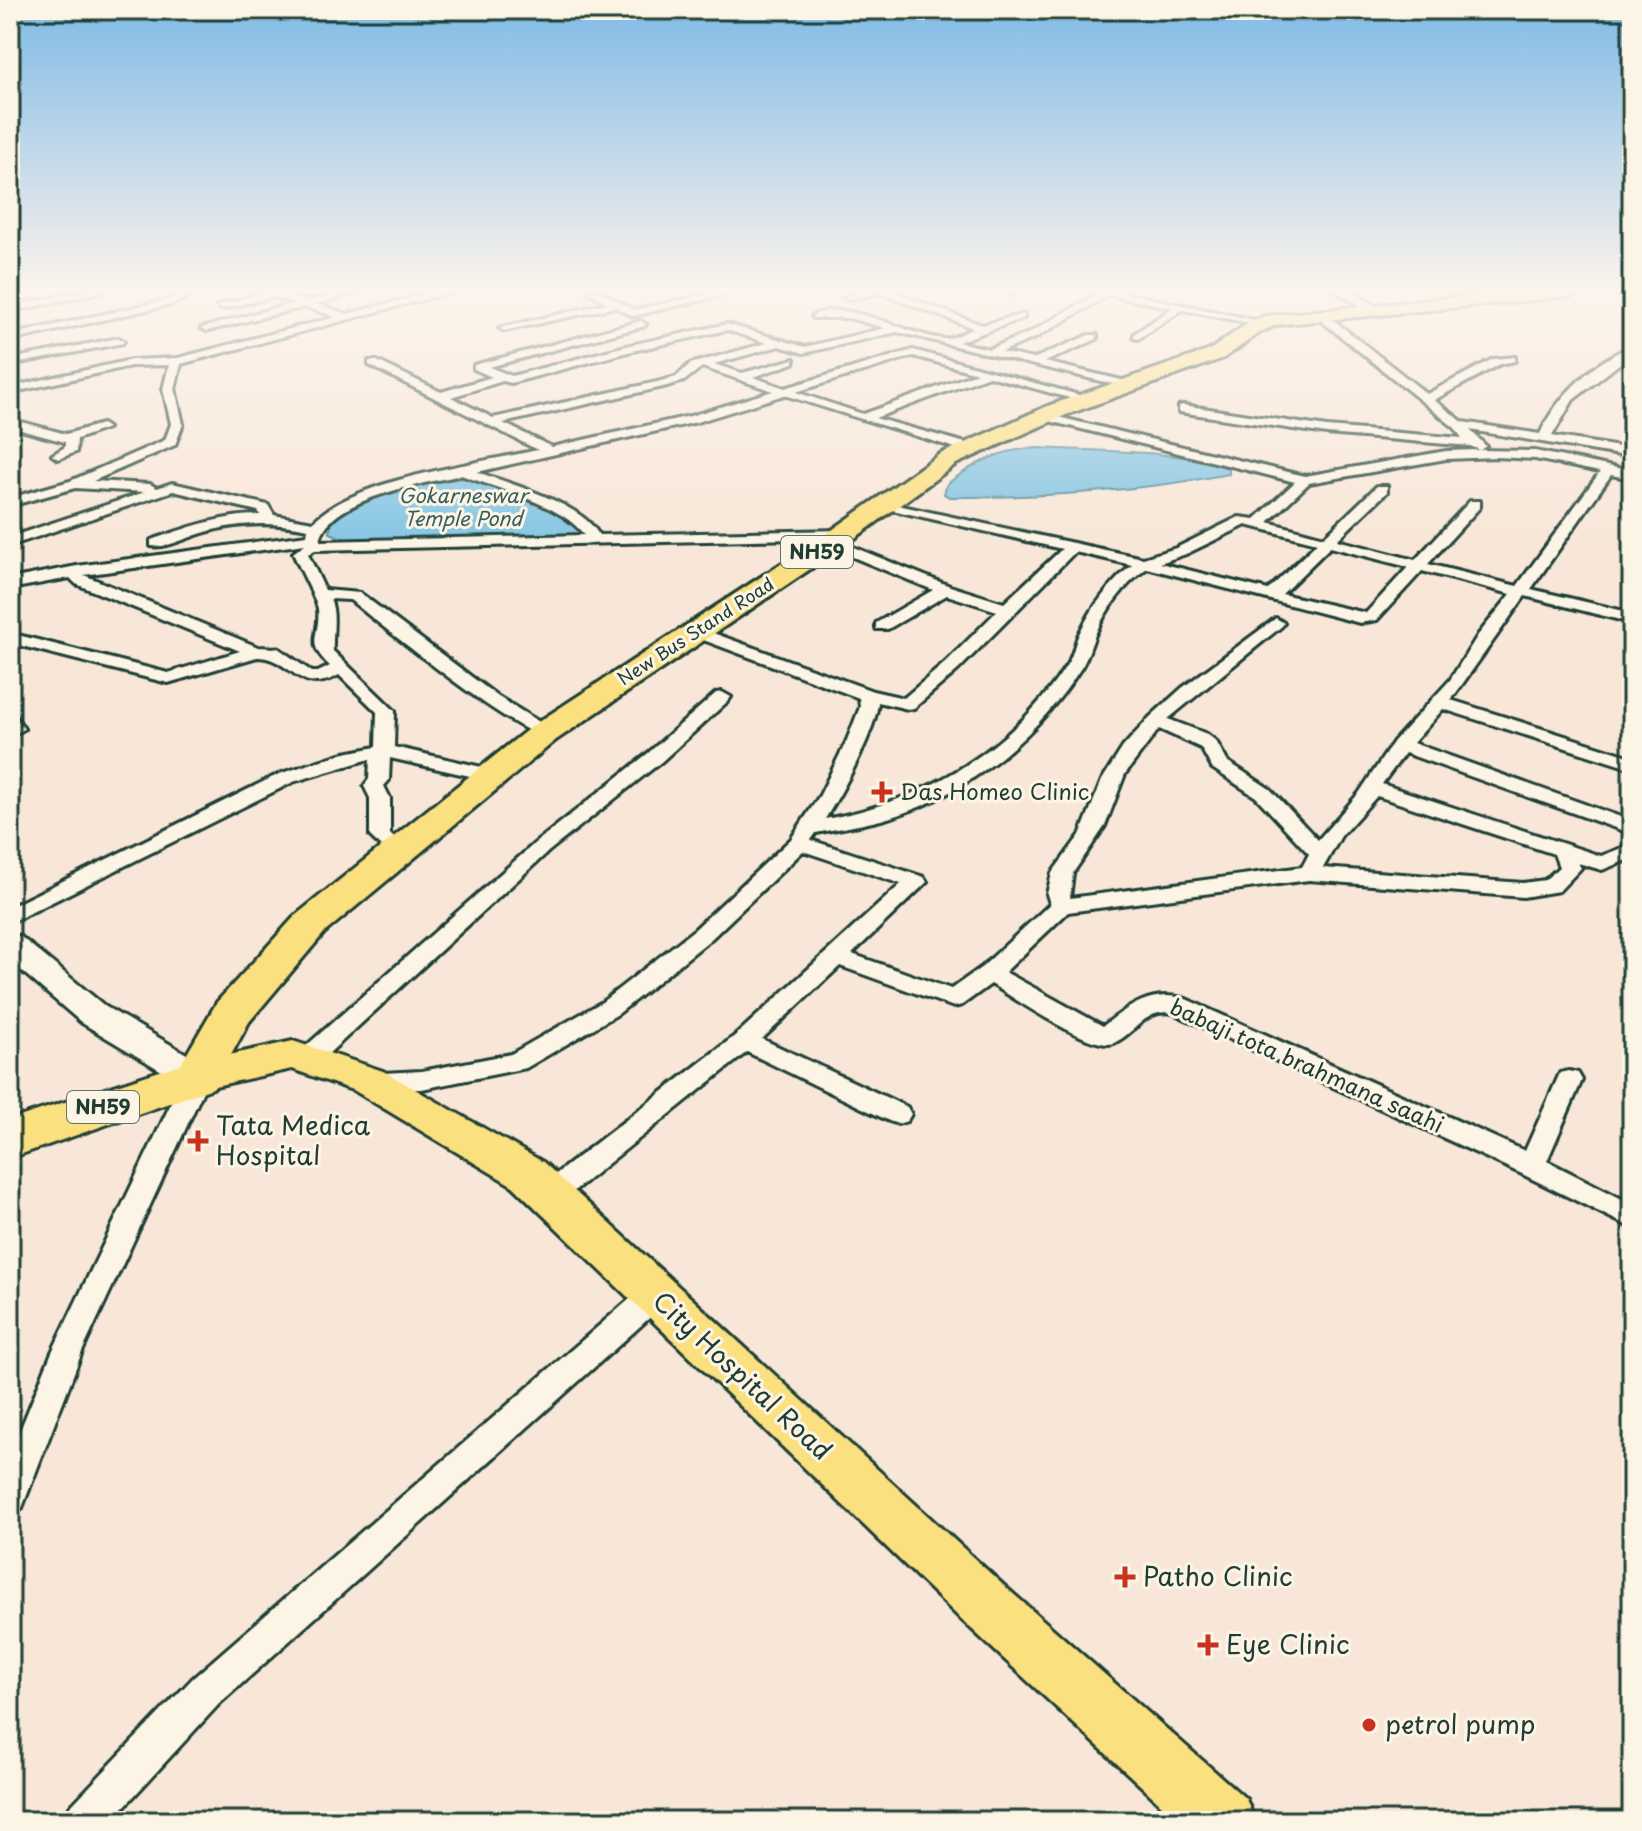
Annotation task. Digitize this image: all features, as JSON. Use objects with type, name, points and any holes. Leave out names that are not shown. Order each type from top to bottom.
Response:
[{"type":"highway","name":"New Bus Stand Road","points":[[197,1076],[232,1013],[310,924],[544,733],[837,538],[929,470],[968,448],[1149,376]]},
{"type":"highway","name":"NH59","points":[[10,1139],[197,1076]]},
{"type":"main road","name":"City Hospital Road","points":[[197,1076],[293,1055],[369,1081],[528,1174],[994,1613],[1224,1821]]},
{"type":"street","points":[[10,390],[71,376]]},
{"type":"street","points":[[10,502],[75,484],[171,442],[177,424],[169,389],[174,376]]},
{"type":"street","points":[[401,376],[550,451]]},
{"type":"street","points":[[442,396],[503,377],[511,380],[526,376]]},
{"type":"street","points":[[492,422],[659,385],[683,376]]},
{"type":"street","points":[[736,376],[968,448]]},
{"type":"street","points":[[740,378],[745,376]]},
{"type":"street","points":[[398,852],[380,836],[380,798],[374,786],[379,780],[378,761],[385,751],[386,711],[325,652],[323,628],[326,608],[300,553],[330,512],[401,485],[693,419],[834,376]]},
{"type":"street","points":[[863,418],[978,376]]},
{"type":"street","points":[[1001,376],[1088,399]]},
{"type":"street","points":[[1093,376],[1126,384]]},
{"type":"street","points":[[1398,376],[1459,425],[1472,442]]},
{"type":"street","points":[[1427,399],[1469,376]]},
{"type":"street","points":[[1545,438],[1567,397],[1595,376]]},
{"type":"street","points":[[1183,409],[1261,424],[1364,437],[1472,442],[1496,453]]},
{"type":"street","points":[[1045,416],[1305,480],[1446,455],[1496,453],[1535,455],[1632,475]]},
{"type":"street","points":[[10,423],[71,439],[71,449],[58,455]]},
{"type":"street","points":[[1459,425],[1632,453]]},
{"type":"street","points":[[65,438],[102,428]]},
{"type":"street","points":[[1309,873],[1332,833],[1368,795],[1370,787],[1401,745],[1440,702],[1608,470]]},
{"type":"street","points":[[462,471],[539,500],[583,522],[592,529],[594,540]]},
{"type":"street","points":[[1258,524],[1305,480]]},
{"type":"street","points":[[75,484],[132,489],[172,487],[263,508],[268,517]]},
{"type":"street","points":[[10,542],[172,487]]},
{"type":"street","points":[[1273,594],[1382,489]]},
{"type":"street","points":[[884,504],[1273,594],[1347,616],[1371,617],[1417,563],[1475,504]]},
{"type":"street","points":[[156,543],[193,531],[268,517],[314,537]]},
{"type":"street","points":[[804,836],[923,798],[1013,738],[1059,687],[1080,656],[1084,641],[1112,595],[1144,563],[1171,555],[1244,520],[1632,618]]},
{"type":"street","points":[[10,584],[77,571],[314,537],[594,540],[837,538],[945,589],[1007,609]]},
{"type":"street","points":[[696,632],[868,695],[908,704],[916,700],[1072,547]]},
{"type":"street","points":[[77,571],[76,575],[81,581],[256,652]]},
{"type":"street","points":[[882,626],[945,589]]},
{"type":"street","points":[[317,594],[354,596],[491,700],[544,733]]},
{"type":"street","points":[[1061,906],[1059,878],[1095,826],[1114,776],[1156,721],[1276,623]]},
{"type":"street","points":[[10,638],[168,678],[256,652],[272,652],[307,676],[321,678],[341,667]]},
{"type":"street","points":[[369,1081],[422,1080],[517,1062],[610,1008],[703,934],[804,836],[830,795],[856,740],[869,707],[868,695]]},
{"type":"street","points":[[306,1060],[542,847],[654,758],[722,697]]},
{"type":"street","points":[[1440,702],[1632,763]]},
{"type":"street","points":[[10,721],[15,729],[10,731]]},
{"type":"street","points":[[1156,721],[1200,738],[1209,745],[1219,764],[1263,793],[1320,853]]},
{"type":"street","points":[[1401,745],[1632,828]]},
{"type":"street","points":[[10,916],[286,778],[347,758],[385,751],[492,775]]},
{"type":"street","points":[[1370,787],[1602,864],[1632,850]]},
{"type":"street","points":[[549,1195],[745,1041],[916,882],[804,836]]},
{"type":"street","points":[[838,957],[954,999],[990,973],[1061,906],[1309,873],[1523,890],[1551,886],[1570,868],[1563,850]]},
{"type":"street","points":[[10,944],[94,1015],[197,1076],[67,1352],[10,1496]]},
{"type":"street","name":"babaji tota brahmana saahi","points":[[990,973],[1094,1033],[1107,1036],[1147,1006],[1161,1001],[1178,1005],[1532,1166],[1632,1217]]},
{"type":"street","points":[[745,1041],[898,1114]]},
{"type":"street","points":[[1532,1166],[1569,1080]]},
{"type":"street","points":[[84,1821],[206,1691],[656,1294]]},
{"type":"water","points":[[1040,448],[1183,457],[1229,468],[1229,474],[1160,485],[1055,495],[949,497],[944,494],[947,484],[979,463],[1013,451]]},
{"type":"water","name":"Gokarneswar Temple Pond","points":[[471,478],[527,497],[582,525],[585,533],[344,539],[330,533],[332,516],[364,501],[417,485]]},
{"type":"place","name":"Das Homeo Clinic","points":[[882,792]]},
{"type":"place","name":"Tata Medica Hospital","points":[[198,1141]]},
{"type":"place","name":"Patho Clinic","points":[[1125,1577]]},
{"type":"place","name":"Eye Clinic","points":[[1208,1645]]},
{"type":"place","name":"petrol pump","points":[[1369,1725]]}]
